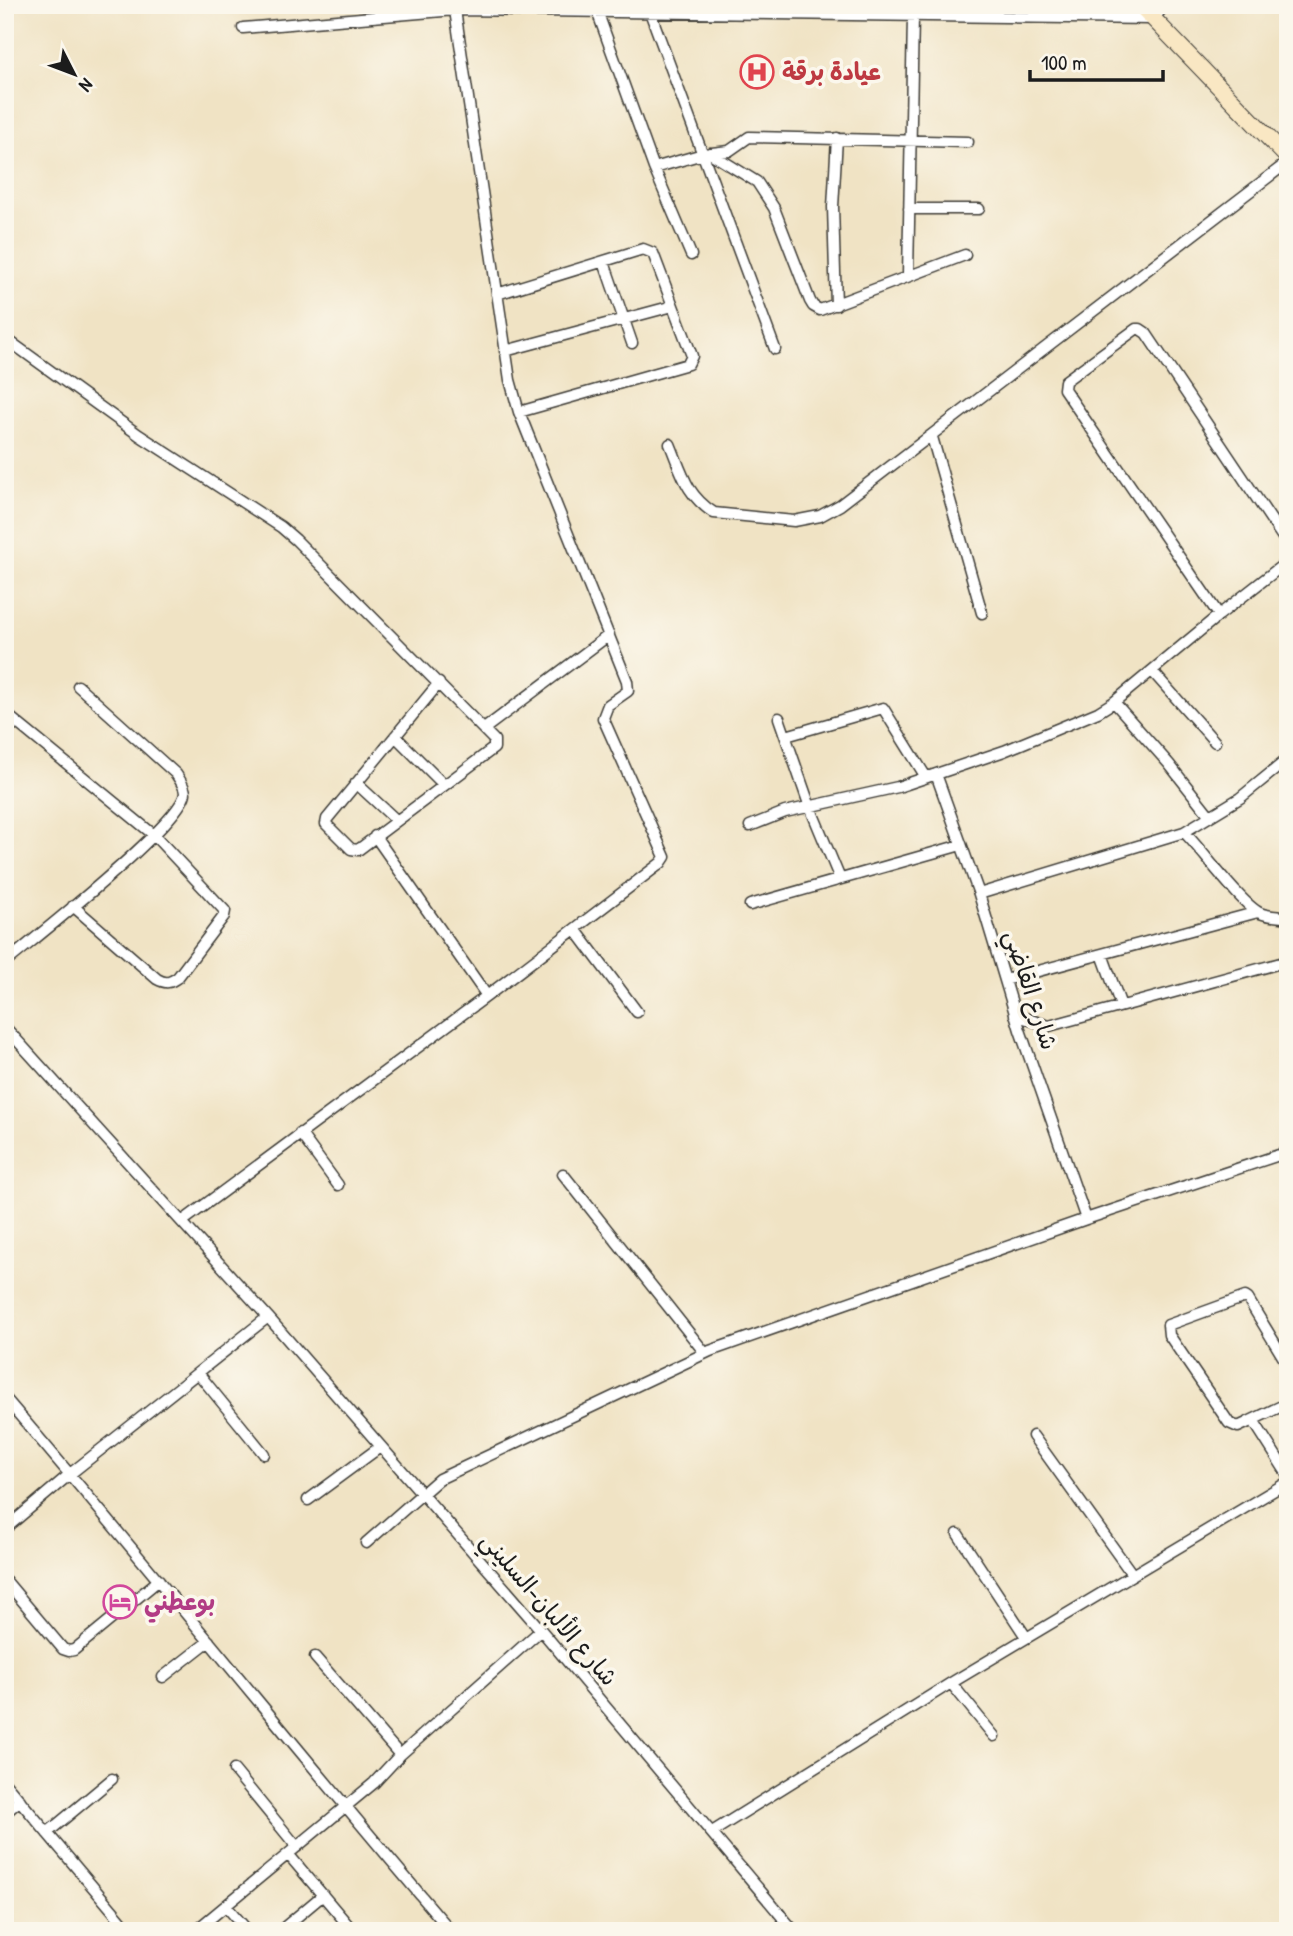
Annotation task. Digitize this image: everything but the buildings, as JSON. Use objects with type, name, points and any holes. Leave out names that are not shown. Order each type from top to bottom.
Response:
[{"type":"main road","points":[[1140,5],[1288,160]]},
{"type":"street","points":[[243,28],[455,10],[1153,19],[1165,5]]},
{"type":"street","points":[[183,1221],[487,996],[661,863],[665,857],[603,718],[608,705],[625,694],[629,687],[519,412],[505,351],[455,10]]},
{"type":"street","points":[[597,11],[654,169],[691,255]]},
{"type":"street","points":[[650,12],[706,154],[775,349]]},
{"type":"street","points":[[908,275],[913,17]]},
{"type":"street","points":[[654,169],[734,149],[749,137],[968,142]]},
{"type":"street","points":[[836,138],[833,207],[836,305]]},
{"type":"street","points":[[706,154],[757,182],[774,208],[813,306],[820,310],[965,255]]},
{"type":"street","points":[[670,444],[687,489],[714,513],[794,521],[820,516],[840,505],[932,437],[1288,160]]},
{"type":"street","points":[[909,209],[979,209]]},
{"type":"street","points":[[497,294],[643,249],[652,251],[692,356],[688,365],[519,412]]},
{"type":"street","points":[[604,262],[632,343]]},
{"type":"street","points":[[505,351],[673,306]]},
{"type":"street","points":[[1219,615],[1064,389],[1065,381],[1136,329],[1146,333],[1288,545]]},
{"type":"street","points":[[5,338],[139,435],[281,527],[439,683],[494,740],[494,748],[355,850],[326,824],[327,819],[439,683]]},
{"type":"street","points":[[932,437],[982,613]]},
{"type":"street","points":[[750,826],[785,812],[898,787],[1004,751],[1103,710],[1288,561]]},
{"type":"street","points":[[484,729],[609,635]]},
{"type":"street","points":[[1152,671],[1215,742]]},
{"type":"street","points":[[5,963],[154,835],[179,807],[184,796],[185,790],[176,774],[78,687]]},
{"type":"street","points":[[1114,702],[1210,816]]},
{"type":"street","name":"شارع القاضي","points":[[786,736],[883,708],[931,776],[979,894],[1015,1015],[1086,1219]]},
{"type":"street","points":[[5,713],[154,835],[225,911],[178,977],[171,983],[164,983],[74,906]]},
{"type":"street","points":[[779,718],[810,807],[841,879]]},
{"type":"street","points":[[395,736],[443,784]]},
{"type":"street","points":[[979,894],[1184,832],[1240,798],[1288,760]]},
{"type":"street","points":[[356,783],[396,820]]},
{"type":"street","points":[[1184,832],[1258,912]]},
{"type":"street","points":[[376,836],[487,996]]},
{"type":"street","points":[[750,905],[961,845]]},
{"type":"street","points":[[1005,981],[1258,912],[1288,918]]},
{"type":"street","points":[[575,929],[637,1012]]},
{"type":"street","points":[[1102,954],[1121,1006]]},
{"type":"street","points":[[1015,1015],[1048,1026],[1288,961]]},
{"type":"street","name":"شارع الألبان-السليني","points":[[5,1027],[268,1317],[421,1496],[541,1630],[794,1931]]},
{"type":"street","points":[[300,1133],[338,1185]]},
{"type":"street","points":[[366,1543],[439,1479],[705,1353],[1086,1219],[1288,1152]]},
{"type":"street","points":[[563,1174],[705,1353]]},
{"type":"street","points":[[1168,1325],[1245,1297],[1288,1365]]},
{"type":"street","points":[[5,1529],[268,1317]]},
{"type":"street","points":[[1168,1325],[1235,1426],[1288,1403]]},
{"type":"street","points":[[1168,1325],[1169,1335],[1229,1423],[1238,1427],[1253,1420],[1288,1475]]},
{"type":"street","points":[[198,1373],[264,1454]]},
{"type":"street","points":[[5,1398],[449,1930]]},
{"type":"street","points":[[1033,1436],[1132,1574]]},
{"type":"street","points":[[308,1500],[380,1447]]},
{"type":"street","points":[[712,1832],[1026,1637],[1288,1482]]},
{"type":"street","points":[[958,1534],[1026,1637]]},
{"type":"street","points":[[5,1580],[63,1649],[69,1651],[74,1650],[159,1580]]},
{"type":"street","points":[[195,1931],[374,1783],[400,1755],[541,1630]]},
{"type":"street","points":[[163,1677],[209,1642]]},
{"type":"street","points":[[315,1657],[400,1755]]},
{"type":"street","points":[[951,1683],[994,1736]]},
{"type":"street","points":[[234,1770],[323,1895],[354,1931]]},
{"type":"street","points":[[47,1833],[112,1779]]},
{"type":"street","points":[[5,1783],[130,1931]]},
{"type":"street","points":[[5,1813],[20,1800]]},
{"type":"street","points":[[279,1931],[323,1895]]},
{"type":"street","points":[[226,1906],[248,1931]]},
{"type":"place","name":"عيادة برقة","points":[[757,72]]},
{"type":"place","name":"بوعطني","points":[[120,1602]]}]
